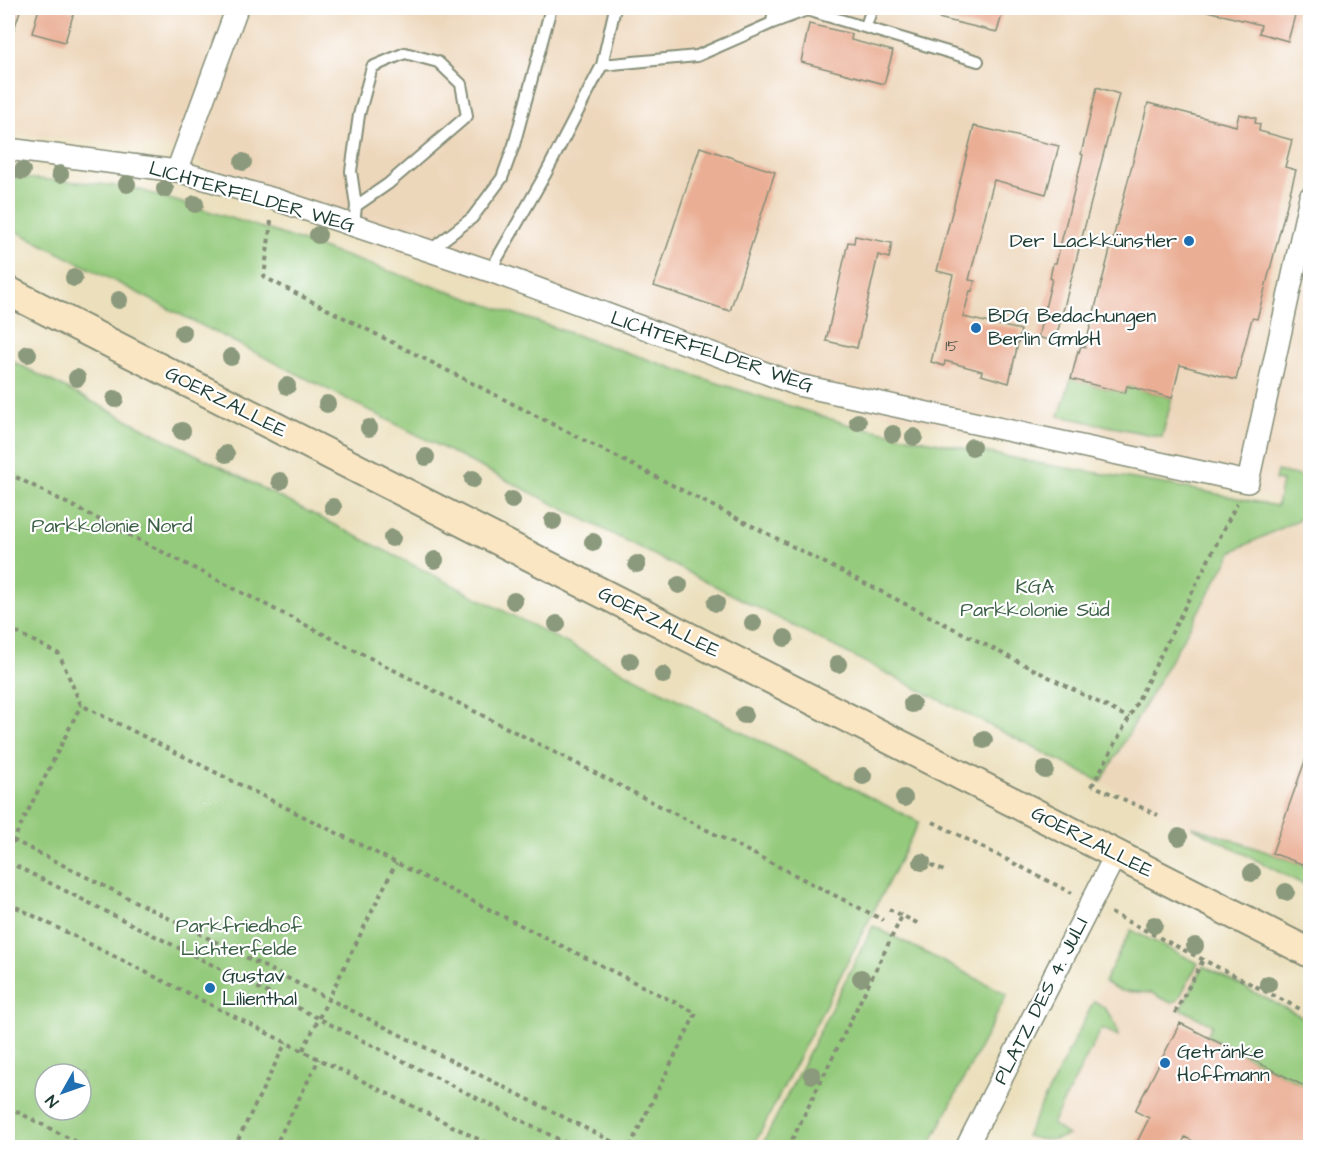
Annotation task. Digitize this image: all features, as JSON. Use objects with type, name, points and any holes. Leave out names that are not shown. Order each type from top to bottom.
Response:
[{"type":"main road","name":"GOERZALLEE","points":[[8,291],[1311,953]]},
{"type":"street","points":[[177,171],[237,8]]},
{"type":"street","name":"LICHTERFELDER WEG","points":[[8,149],[177,171],[274,199],[355,216],[429,251],[490,271],[798,385],[1248,482]]},
{"type":"street","points":[[1248,482],[1311,197]]},
{"type":"street","name":"PLATZ DES 4. JULI","points":[[966,1148],[1116,854]]},
{"type":"lane","points":[[429,251],[472,218],[502,178],[551,8]]},
{"type":"lane","points":[[490,271],[546,173],[602,65],[615,8]]},
{"type":"lane","points":[[772,23],[774,8]]},
{"type":"lane","points":[[867,26],[872,8]]},
{"type":"lane","points":[[602,65],[697,56],[807,10],[867,26],[978,61]]},
{"type":"lane","points":[[405,53],[438,62],[461,84],[467,116],[388,184],[355,216],[351,171],[359,115],[372,67],[405,53]]},
{"type":"path","points":[[274,199],[264,277],[1129,718]]},
{"type":"path","points":[[8,473],[883,920]]},
{"type":"path","points":[[1158,815],[1091,785],[1129,718],[1248,482]]},
{"type":"path","points":[[8,628],[59,654],[81,705],[696,1013],[627,1148],[13,840]]},
{"type":"path","points":[[8,851],[81,705]]},
{"type":"path","points":[[933,822],[1311,1014]]},
{"type":"path","points":[[915,857],[946,872]]},
{"type":"path","points":[[8,862],[576,1148]]},
{"type":"path","points":[[303,1050],[396,863]]},
{"type":"path","points":[[8,903],[496,1148]]},
{"type":"path","points":[[889,909],[919,924]]},
{"type":"path","points":[[788,1148],[902,916]]},
{"type":"path","points":[[1175,1013],[1203,960]]},
{"type":"path","points":[[234,1148],[286,1042]]},
{"type":"path","points":[[274,1148],[319,1059]]},
{"type":"path","points":[[8,1107],[88,1148]]},
{"type":"shaded area","points":[[8,8],[1310,8],[1310,888],[1101,782],[1233,550],[1306,516],[1278,506],[1278,500],[793,394],[466,274],[260,205],[179,149],[8,133]]},
{"type":"shaded area","points":[[1131,930],[1310,1021],[1310,1147],[1081,1147],[1033,1123]]},
{"type":"green space","name":"KGA Parkkolonie Süd","points":[[8,177],[134,188],[269,230],[705,379],[850,425],[1048,465],[1177,486],[1277,506],[1282,481],[1275,480],[1277,471],[1310,478],[1310,503],[1306,516],[1233,551],[1101,782],[8,227]]},
{"type":"green space","points":[[8,359],[919,822],[753,1147],[8,1147]]},
{"type":"green space","points":[[1071,379],[1125,393],[1127,386],[1172,398],[1162,437],[1059,416]]},
{"type":"green space","points":[[1192,827],[1310,867],[1310,888]]},
{"type":"green space","points":[[873,926],[1007,994],[929,1147],[761,1147]]},
{"type":"green space","points":[[1131,930],[1198,963],[1178,1000],[1171,1003],[1152,993],[1121,991],[1104,982]]},
{"type":"green space","points":[[1203,966],[1310,1021],[1310,1089],[1207,1036],[1212,1025],[1181,1009]]},
{"type":"green space","points":[[1094,1001],[1111,1016],[1118,1036],[1102,1028],[1052,1124],[1068,1135],[1047,1140],[1026,1136]]},
{"type":"building","points":[[8,8],[21,8],[8,48]]},
{"type":"building","points":[[39,8],[59,8],[74,12],[65,42],[32,33]]},
{"type":"building","points":[[941,8],[1004,8],[997,32],[938,18]]},
{"type":"building","points":[[1196,8],[1297,8],[1288,41],[1259,33],[1261,25]]},
{"type":"building","points":[[809,24],[852,34],[851,40],[893,51],[884,84],[801,62]]},
{"type":"building","points":[[1097,87],[1119,94],[1055,342],[1038,337],[1052,279],[1050,278],[1053,263],[1056,263],[1083,155],[1081,154]]},
{"type":"building","name":"Der Lackkünstler","points":[[1148,103],[1236,126],[1239,114],[1256,118],[1255,123],[1260,124],[1259,131],[1292,140],[1285,167],[1296,170],[1257,319],[1252,318],[1236,380],[1180,365],[1172,398],[1127,386],[1125,393],[1071,379],[1078,351],[1081,346],[1085,347]]},
{"type":"building","points":[[974,126],[1059,146],[1046,194],[994,180],[969,280],[975,281],[963,317],[1021,330],[1009,383],[981,375],[982,371],[945,361],[944,366],[931,362],[953,275],[937,271]]},
{"type":"building","points":[[700,147],[775,172],[730,311],[654,286]]},
{"type":"building","points":[[855,236],[892,243],[889,258],[878,255],[857,348],[826,341],[848,242],[854,243]]},
{"type":"building","points":[[1310,747],[1310,867],[1272,853]]},
{"type":"building","points":[[1180,1023],[1310,1089],[1310,1148],[1206,1148],[1185,1137],[1180,1148],[1134,1148],[1149,1118],[1135,1111]]},
{"type":"place","name":"Der Lackkünstler","points":[[1189,241]]},
{"type":"place","name":"BDG Bedachungen Berlin GmbH","points":[[976,328]]},
{"type":"place","name":"Gustav Lilienthal","points":[[210,988]]},
{"type":"place","name":"Getränke Hoffmann","points":[[1165,1063]]},
{"type":"park label","name":"Parkkolonie Nord","points":[[112,526]]},
{"type":"park label","name":"Parkfriedhof Lichterfelde","points":[[239,938]]}]
